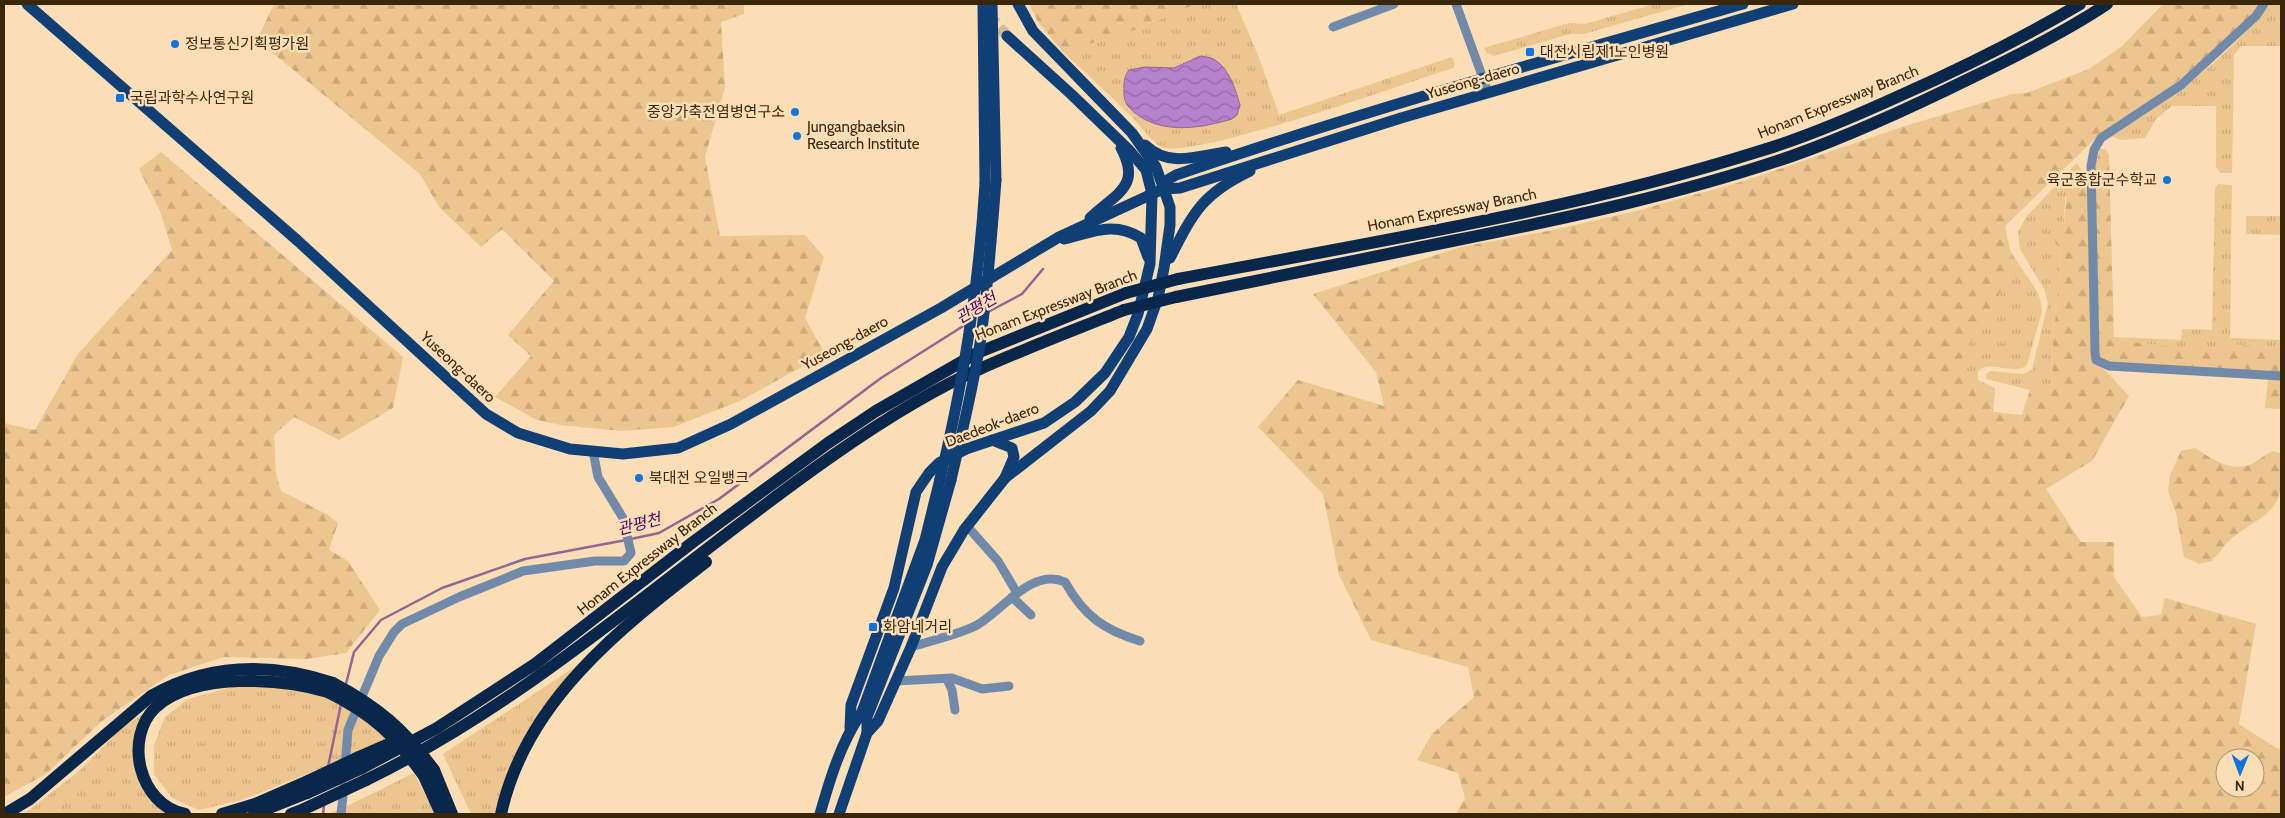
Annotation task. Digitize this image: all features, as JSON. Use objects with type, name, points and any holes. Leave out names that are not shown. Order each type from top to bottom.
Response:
[{"type":"highway","name":"Honam Expressway Branch","points":[[291,814],[304,809],[363,768],[442,718],[460,714],[535,664],[693,542],[828,443],[876,412],[977,353],[1126,293],[1178,279],[1526,212],[1669,178],[1762,151],[1850,118],[1941,78],[2080,4]]},
{"type":"highway","name":"Honam Expressway Branch","points":[[363,768],[441,741],[535,680],[592,639],[835,454],[932,393],[981,368],[1124,310],[1176,297],[1523,227],[1655,198],[1738,173],[1835,139],[1938,94],[2029,50],[2107,4]]},
{"type":"highway","points":[[502,814],[512,777],[526,745],[572,679],[628,624],[828,469],[835,454]]},
{"type":"highway","points":[[5,814],[30,799],[151,696],[171,685],[214,672],[252,669],[289,672],[359,697],[389,718],[412,741],[452,814]]},
{"type":"highway","points":[[184,814],[163,804],[148,788],[143,778],[139,759],[140,735],[144,724],[156,707],[173,696],[187,691],[232,681],[287,683],[330,688]]},
{"type":"highway","points":[[222,814],[363,768]]},
{"type":"highway","points":[[429,773],[441,814]]},
{"type":"highway","points":[[254,814],[308,787]]},
{"type":"main road","name":"Yuseong-daero","points":[[27,4],[298,241],[486,414],[518,433],[570,449],[623,454],[678,448],[731,424],[941,308],[1050,242],[1163,189],[1180,188],[1488,92],[1792,4]]},
{"type":"main road","points":[[983,4],[991,182]]},
{"type":"main road","points":[[839,814],[867,733],[867,717],[927,565],[946,479],[973,319],[991,182],[992,4]]},
{"type":"main road","points":[[1018,4],[1033,31],[1153,153],[1171,159],[1256,149]]},
{"type":"main road","name":"Yuseong-daero","points":[[1163,189],[1169,179],[1176,175],[1256,149],[1484,77],[1743,4]]},
{"type":"main road","name":"Daedeok-daero","points":[[850,728],[850,705],[894,588],[916,492],[938,463],[966,449],[1044,423],[1075,402],[1105,373],[1129,337],[1138,314],[1150,264],[1152,194],[1146,170],[1043,66],[1007,36]]},
{"type":"main road","points":[[867,733],[878,721],[911,647],[942,567],[967,526],[1006,478],[1091,410],[1110,390],[1147,329],[1158,298],[1164,268],[1169,232],[1170,206],[1154,163],[1132,133]]},
{"type":"main road","points":[[1083,225],[1124,189],[1128,182],[1129,164],[1115,138]]},
{"type":"main road","points":[[1164,268],[1188,221],[1208,197],[1245,173],[1280,156]]},
{"type":"main road","points":[[1050,242],[1112,228],[1123,229],[1141,238],[1150,264]]},
{"type":"main road","points":[[1151,246],[1160,240],[1164,246],[1164,268]]},
{"type":"main road","points":[[992,440],[1012,448],[1014,458],[1006,478]]},
{"type":"main road","name":"Daedeok-daero","points":[[820,814],[828,786],[850,728],[862,712],[946,479]]},
{"type":"street","points":[[1333,27],[1394,4]]},
{"type":"street","points":[[1456,4],[1488,92]]},
{"type":"street","points":[[2264,4],[2256,16],[2181,86],[2102,138],[2094,150],[2091,166],[2095,352],[2096,360],[2109,366],[2281,376]]},
{"type":"street","points":[[341,814],[348,730],[379,656],[394,632],[402,624],[459,597],[523,571],[595,561],[624,561],[631,553],[623,518],[598,477],[592,451]]},
{"type":"street","points":[[967,526],[998,561],[1014,595],[1031,615]]},
{"type":"street","points":[[911,647],[976,626],[1014,595],[1045,579],[1062,580],[1090,616],[1116,634],[1140,641]]},
{"type":"street","points":[[947,679],[952,690],[955,710]]},
{"type":"street","points":[[896,681],[947,679],[960,680],[982,689],[1009,686]]},
{"type":"green space","points":[[274,4],[744,4],[744,14],[721,22],[725,87],[705,157],[720,236],[805,235],[824,257],[805,318],[825,354],[740,401],[673,427],[621,431],[561,425],[537,420],[495,397],[531,356],[508,335],[554,281],[502,229],[481,247],[439,207],[420,174],[257,40]]},
{"type":"green space","points":[[1029,4],[1196,4],[1132,31],[1063,52],[1038,22]]},
{"type":"green space","points":[[1196,4],[1236,4],[1258,55],[1279,115],[1452,57],[1455,64],[1453,68],[1350,103],[1256,131],[1181,148],[1161,147],[1063,52],[1132,31]],"holes":[[[1191,59],[1215,60],[1224,70],[1240,105],[1224,121],[1186,128],[1166,127],[1146,120],[1128,109],[1124,99],[1125,74],[1137,68],[1174,68]]]},
{"type":"green space","points":[[1654,4],[1689,4],[1584,34],[1570,34],[1494,56],[1486,52],[1484,48],[1569,23],[1585,24]]},
{"type":"green space","points":[[2163,4],[2260,4],[2254,14],[2177,82],[2099,135],[2005,226],[2014,268],[1957,367],[1969,383],[1995,392],[1993,412],[2022,415],[2030,390],[2052,384],[2053,341],[2061,259],[2059,248],[2055,242],[2056,236],[2064,226],[2067,189],[2070,186],[2088,191],[2095,363],[2103,368],[2129,396],[2092,461],[2046,489],[2081,542],[2114,542],[2114,577],[2142,617],[2161,615],[2165,598],[2256,624],[2239,724],[2276,748],[2281,749],[2281,814],[1456,814],[1465,798],[1458,773],[1417,760],[1432,734],[1474,697],[1468,667],[1371,640],[1339,575],[1323,494],[1258,427],[1298,380],[1384,406],[1376,372],[1313,294],[1461,247],[1548,231],[1632,212],[1744,181],[1902,127],[2012,94],[2027,93],[2089,69],[2122,46]]},
{"type":"green space","points":[[2270,4],[2281,4],[2281,46],[2241,46],[2234,55],[2232,173],[2220,173],[2216,167],[2216,106],[2172,106],[2156,119],[2145,138],[2121,140],[2111,136],[2155,108],[2197,77],[2235,43]]},
{"type":"green space","points":[[2100,149],[2105,149],[2109,155],[2114,340],[2218,352],[2231,345],[2281,347],[2281,373],[2112,363],[2101,359],[2099,355],[2095,166]]},
{"type":"green space","points":[[161,152],[403,357],[393,408],[339,440],[294,417],[274,435],[276,474],[281,491],[328,515],[338,523],[329,550],[348,561],[380,610],[346,653],[307,659],[224,657],[169,675],[102,721],[46,774],[4,797],[4,423],[35,430],[77,355],[172,250],[160,211],[139,169]]},
{"type":"green space","points":[[2077,163],[2082,172],[2089,172],[2088,191],[2065,197],[2064,226],[2056,236],[2061,259],[2053,341],[2052,384],[2030,390],[1986,379],[1986,374],[1990,371],[2023,374],[2032,370],[2048,303],[2044,289],[2020,249],[2018,232],[2026,217]]},
{"type":"green space","points":[[2218,184],[2232,185],[2230,338],[2281,340],[2281,347],[2231,345],[2218,352],[2114,341],[2112,337],[2181,340],[2182,329],[2212,330],[2215,189]]},
{"type":"green space","points":[[2246,216],[2281,216],[2281,235],[2246,234]]},
{"type":"green space","points":[[2010,249],[2034,287],[2041,303],[2042,312],[2027,365],[2015,369],[1989,367],[1983,368],[1978,372],[1978,380],[1995,388],[1995,392],[1969,383],[1957,367],[2014,268]]},
{"type":"green space","points":[[2268,379],[2281,380],[2281,409],[2265,408]]},
{"type":"green space","points":[[2195,448],[2220,463],[2234,467],[2249,465],[2272,451],[2281,453],[2282,471],[2281,489],[2278,498],[2269,511],[2232,538],[2212,561],[2199,564],[2184,557],[2176,513],[2168,491],[2170,475],[2181,451]]},
{"type":"green space","points":[[575,667],[541,711],[512,762],[497,814],[471,814],[443,754]]},
{"type":"green space","points":[[264,685],[322,695],[353,711],[344,759],[242,800],[199,810],[172,798],[154,774],[154,745],[165,717],[188,699],[228,688]]},
{"type":"green space","points":[[149,709],[136,744],[149,798],[167,814],[24,814],[79,771],[120,730]]},
{"type":"green space","points":[[360,714],[393,740],[349,761],[351,730]]},
{"type":"green space","points":[[414,773],[435,814],[327,814],[341,809]]},
{"type":"water","points":[[1200,56],[1212,58],[1220,64],[1231,80],[1240,105],[1237,115],[1232,119],[1197,127],[1172,127],[1150,122],[1139,116],[1127,105],[1124,85],[1129,70],[1145,67],[1174,68]]},
{"type":"waterway","name":"관평천","points":[[988,312],[1022,294],[1043,269]]},
{"type":"waterway","name":"관평천","points":[[631,539],[659,533],[719,499],[881,378],[968,323]]},
{"type":"waterway","name":"관평천","points":[[346,684],[354,652],[381,620],[442,588],[525,559],[626,540]]},
{"type":"waterway","name":"관평천","points":[[328,767],[341,704]]},
{"type":"waterway","name":"관평천","points":[[323,814],[324,805]]},
{"type":"tunnel","points":[[989,15],[1007,36]]},
{"type":"place","name":"정보통신기획평가원","points":[[175,44]]},
{"type":"place","name":"대전시립제1노인병원","points":[[1530,52]]},
{"type":"place","name":"국립과학수사연구원","points":[[120,98]]},
{"type":"place","name":"중앙가축전염병연구소","points":[[795,112]]},
{"type":"place","name":"Jungangbaeksin Research Institute","points":[[797,136]]},
{"type":"place","name":"육군종합군수학교","points":[[2167,180]]},
{"type":"place","name":"북대전 오일뱅크","points":[[639,478]]},
{"type":"place","name":"화암네거리","points":[[873,627]]}]
